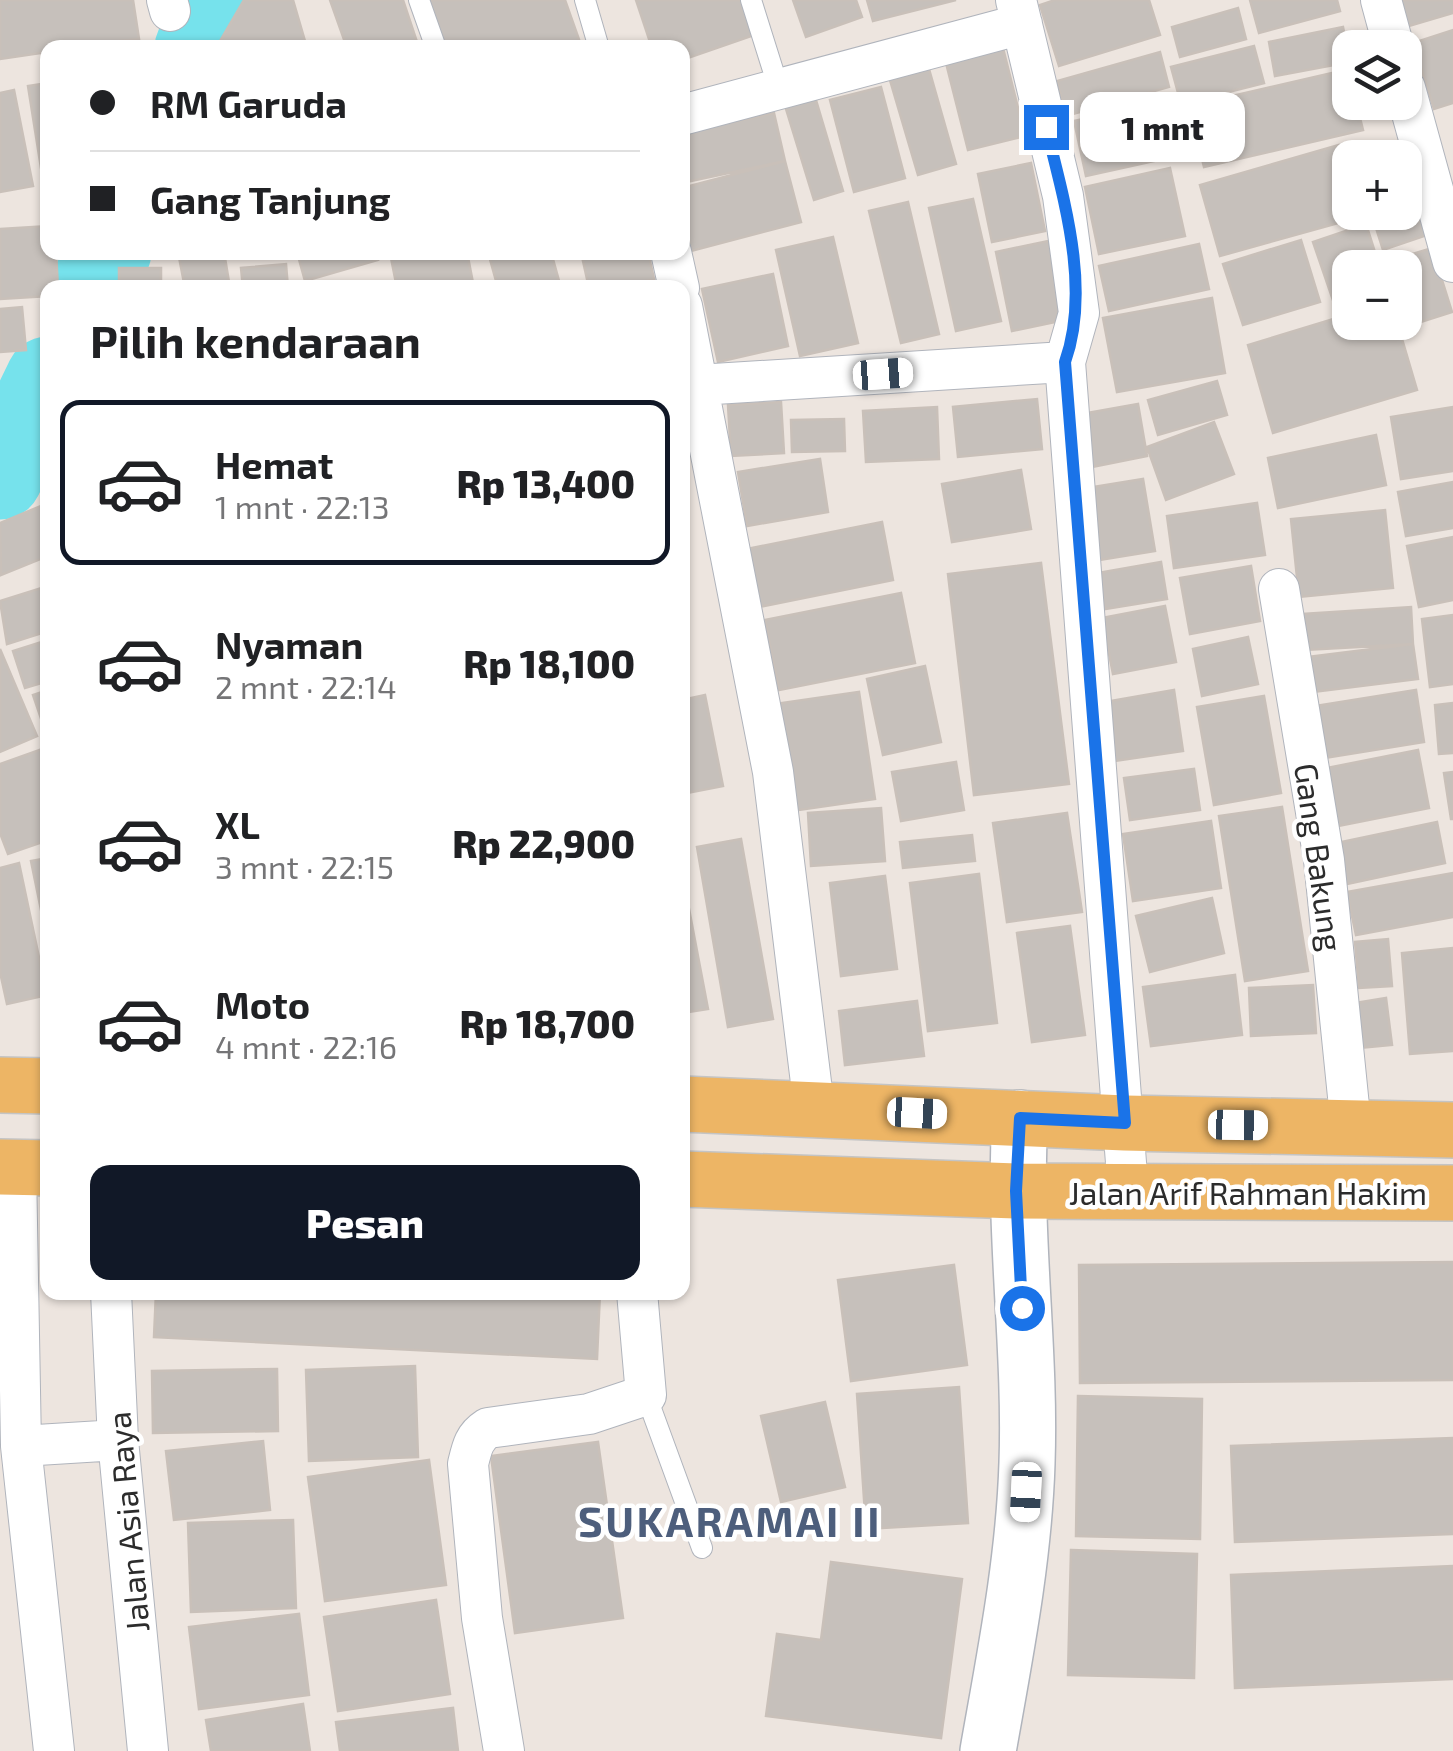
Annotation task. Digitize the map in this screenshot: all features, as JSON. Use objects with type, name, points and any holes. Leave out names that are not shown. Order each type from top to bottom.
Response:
[{"type":"main road","points":[[0,1085],[40,1086]]},
{"type":"main road","name":"Jalan Arif Rahman Hakim","points":[[690,1104],[1125,1123],[1453,1130]]},
{"type":"main road","points":[[988,1751],[1022,1556],[1028,1460],[1016,1191],[1020,1118]]},
{"type":"main road","name":"Jalan Arif Rahman Hakim","points":[[690,1180],[1016,1191],[1128,1188],[1453,1193]]},
{"type":"street","points":[[1380,0],[1389,30]]},
{"type":"street","points":[[690,112],[1019,12],[1062,196],[1078,313],[1065,362],[1128,1188]]},
{"type":"street","points":[[1414,120],[1453,262]]},
{"type":"street","points":[[814,1107],[773,772],[691,386],[1065,362]]},
{"type":"street","name":"Gang Bakung","points":[[1279,588],[1324,860],[1351,1126]]},
{"type":"street","points":[[21,1167],[20,1446],[54,1751]]},
{"type":"street","name":"Jalan Asia Raya","points":[[112,1300],[118,1440],[148,1751]]},
{"type":"street","points":[[504,1751],[482,1618],[468,1464],[471,1449],[477,1435],[488,1428],[588,1414],[646,1395],[638,1300]]},
{"type":"street","points":[[20,1446],[118,1440]]},
{"type":"lane","points":[[419,0],[433,40]]},
{"type":"lane","points":[[585,0],[597,40]]},
{"type":"lane","points":[[751,0],[778,86]]},
{"type":"lane","points":[[646,1395],[702,1548]]},
{"type":"building","points":[[0,0],[133,0],[139,39],[40,40],[40,53],[0,59]]},
{"type":"building","points":[[244,0],[293,0],[305,40],[221,40]]},
{"type":"building","points":[[330,0],[403,0],[416,40],[344,40]]},
{"type":"building","points":[[428,0],[565,0],[579,40],[443,40]]},
{"type":"building","points":[[636,0],[749,0],[760,33],[690,57],[690,40],[649,40]]},
{"type":"building","points":[[793,0],[856,0],[862,17],[806,37]]},
{"type":"building","points":[[867,0],[956,0],[873,21]]},
{"type":"building","points":[[1055,0],[1149,0],[1160,35],[1059,66],[1040,5]]},
{"type":"building","points":[[1250,0],[1337,0],[1340,11],[1259,33]]},
{"type":"building","points":[[1401,0],[1453,0],[1453,13],[1409,26]]},
{"type":"building","points":[[1238,8],[1246,39],[1180,57],[1172,27]]},
{"type":"building","points":[[1343,27],[1344,30],[1332,30],[1332,65],[1275,76],[1269,42]]},
{"type":"building","points":[[1453,30],[1453,103],[1434,109],[1422,71],[1422,40]]},
{"type":"building","points":[[1002,44],[1025,136],[968,150],[945,59]]},
{"type":"building","points":[[1254,46],[1264,83],[1181,104],[1171,67]]},
{"type":"building","points":[[1160,52],[1169,87],[1066,116],[1057,81]]},
{"type":"building","points":[[929,69],[956,164],[918,175],[890,80]]},
{"type":"building","points":[[1332,73],[1332,120],[1360,120],[1363,130],[1204,167],[1189,106]]},
{"type":"building","points":[[40,84],[40,162],[28,86]]},
{"type":"building","points":[[881,87],[905,178],[854,192],[830,100]]},
{"type":"building","points":[[14,90],[33,186],[0,192],[0,93]]},
{"type":"building","points":[[813,90],[843,191],[814,200],[783,99]]},
{"type":"building","points":[[1169,101],[1181,155],[1086,176],[1074,121]]},
{"type":"building","points":[[774,113],[785,161],[690,181],[690,131]]},
{"type":"building","points":[[1332,147],[1332,225],[1220,256],[1200,185]]},
{"type":"building","points":[[785,161],[801,222],[691,251],[690,186]]},
{"type":"building","points":[[1031,163],[1045,231],[992,242],[978,174]]},
{"type":"building","points":[[1170,168],[1185,236],[1099,254],[1085,187]]},
{"type":"building","points":[[973,199],[1001,321],[956,331],[929,208]]},
{"type":"building","points":[[908,202],[939,334],[901,343],[869,211]]},
{"type":"building","points":[[1422,210],[1430,234],[1383,250],[1377,230],[1422,230]]},
{"type":"building","points":[[40,226],[40,260],[56,260],[58,280],[40,280],[40,296],[0,299],[0,229]]},
{"type":"building","points":[[1348,230],[1368,230],[1374,250],[1332,250],[1332,297],[1313,242]]},
{"type":"building","points":[[833,237],[858,343],[800,356],[776,250]]},
{"type":"building","points":[[1058,239],[1074,318],[1012,331],[996,252]]},
{"type":"building","points":[[1301,240],[1320,302],[1243,325],[1223,264]]},
{"type":"building","points":[[1199,244],[1209,289],[1109,311],[1099,266]]},
{"type":"building","points":[[1432,248],[1452,312],[1422,322],[1422,251]]},
{"type":"building","points":[[180,260],[225,260],[229,280],[183,280]]},
{"type":"building","points":[[299,260],[378,260],[308,280],[305,280]]},
{"type":"building","points":[[391,260],[469,260],[472,280],[395,280]]},
{"type":"building","points":[[490,260],[553,260],[559,280],[496,280]]},
{"type":"building","points":[[583,260],[650,260],[654,279],[650,280],[587,280]]},
{"type":"building","points":[[286,264],[287,280],[242,280],[241,268]]},
{"type":"building","points":[[119,268],[161,268],[161,280],[119,280]]},
{"type":"building","points":[[773,274],[788,346],[718,362],[702,289]]},
{"type":"building","points":[[1212,298],[1225,373],[1117,392],[1103,318]]},
{"type":"building","points":[[22,307],[26,350],[0,352],[0,309]]},
{"type":"building","points":[[1332,319],[1332,340],[1402,340],[1417,390],[1273,433],[1248,345]]},
{"type":"building","points":[[1217,381],[1227,415],[1158,435],[1148,400]]},
{"type":"building","points":[[1037,399],[1042,449],[958,457],[953,407]]},
{"type":"building","points":[[781,402],[784,453],[731,456],[728,405]]},
{"type":"building","points":[[1138,404],[1147,456],[1087,468],[1076,415]]},
{"type":"building","points":[[937,407],[939,459],[866,462],[863,411]]},
{"type":"building","points":[[1453,407],[1453,471],[1401,479],[1391,417]]},
{"type":"building","points":[[844,419],[845,451],[792,452],[791,420]]},
{"type":"building","points":[[1214,422],[1234,474],[1166,500],[1147,447]]},
{"type":"building","points":[[1376,435],[1386,485],[1278,508],[1268,458]]},
{"type":"building","points":[[820,459],[828,512],[747,526],[738,472]]},
{"type":"building","points":[[1021,470],[1031,529],[952,542],[942,484]]},
{"type":"building","points":[[1143,479],[1155,551],[1099,560],[1087,488]]},
{"type":"building","points":[[1453,482],[1453,528],[1406,536],[1398,492]]},
{"type":"building","points":[[1257,503],[1265,555],[1174,568],[1167,516]]},
{"type":"building","points":[[40,506],[40,559],[1,575],[0,523]]},
{"type":"building","points":[[1385,510],[1393,588],[1299,597],[1291,519]]},
{"type":"building","points":[[882,522],[893,580],[754,608],[742,550]]},
{"type":"building","points":[[1453,537],[1453,600],[1419,607],[1407,546]]},
{"type":"building","points":[[1161,562],[1167,599],[1105,609],[1098,573]]},
{"type":"building","points":[[1041,563],[1069,784],[974,795],[948,574]]},
{"type":"building","points":[[1251,566],[1260,621],[1190,634],[1180,578]]},
{"type":"building","points":[[40,588],[40,634],[7,644],[0,601]]},
{"type":"building","points":[[901,593],[915,663],[779,690],[765,620]]},
{"type":"building","points":[[1165,606],[1176,662],[1113,674],[1102,618]]},
{"type":"building","points":[[1411,607],[1413,644],[1305,650],[1303,614]]},
{"type":"building","points":[[1453,615],[1453,684],[1430,687],[1422,619]]},
{"type":"building","points":[[1248,637],[1258,684],[1202,696],[1193,649]]},
{"type":"building","points":[[40,643],[40,683],[25,688],[13,651]]},
{"type":"building","points":[[1413,644],[1418,679],[1312,692],[1307,657]]},
{"type":"building","points":[[0,649],[37,736],[0,752]]},
{"type":"building","points":[[925,666],[941,742],[883,755],[867,679]]},
{"type":"building","points":[[1174,690],[1183,751],[1114,761],[1105,702]]},
{"type":"building","points":[[1416,690],[1424,742],[1318,759],[1309,707]]},
{"type":"building","points":[[859,692],[875,799],[791,811],[775,704]]},
{"type":"building","points":[[40,693],[40,716],[33,695]]},
{"type":"building","points":[[705,695],[723,786],[690,792],[690,698]]},
{"type":"building","points":[[1264,696],[1281,793],[1214,805],[1197,707]]},
{"type":"building","points":[[1453,703],[1453,753],[1439,754],[1435,705]]},
{"type":"building","points":[[40,750],[40,843],[8,854],[0,833],[0,764]]},
{"type":"building","points":[[1418,750],[1429,808],[1333,827],[1322,769]]},
{"type":"building","points":[[956,762],[964,810],[901,821],[892,772]]},
{"type":"building","points":[[1194,769],[1200,810],[1130,820],[1124,778]]},
{"type":"building","points":[[1453,772],[1453,819],[1451,819],[1444,773]]},
{"type":"building","points":[[1282,807],[1308,971],[1245,981],[1219,816]]},
{"type":"building","points":[[881,808],[885,861],[811,866],[808,813]]},
{"type":"building","points":[[1067,813],[1082,912],[1007,922],[993,823]]},
{"type":"building","points":[[1211,821],[1221,888],[1133,901],[1123,834]]},
{"type":"building","points":[[1437,822],[1445,863],[1347,884],[1337,843]]},
{"type":"building","points":[[972,835],[975,861],[903,868],[900,842]]},
{"type":"building","points":[[741,839],[773,1019],[728,1027],[697,847]]},
{"type":"building","points":[[40,859],[40,905],[31,861]]},
{"type":"building","points":[[19,863],[40,962],[40,997],[7,1004],[0,972],[0,868]]},
{"type":"building","points":[[1453,873],[1453,917],[1356,935],[1347,892]]},
{"type":"building","points":[[979,874],[997,1023],[928,1031],[910,883]]},
{"type":"building","points":[[885,876],[897,969],[841,976],[830,883]]},
{"type":"building","points":[[1212,898],[1224,953],[1150,972],[1136,916]]},
{"type":"building","points":[[690,914],[708,1009],[690,1012]]},
{"type":"building","points":[[1070,926],[1085,1035],[1032,1042],[1017,933]]},
{"type":"building","points":[[1388,939],[1392,986],[1359,988],[1355,942]]},
{"type":"building","points":[[1453,948],[1453,1051],[1410,1054],[1402,953]]},
{"type":"building","points":[[1235,975],[1242,1035],[1151,1046],[1143,987]]},
{"type":"building","points":[[1313,985],[1316,1033],[1251,1036],[1249,988]]},
{"type":"building","points":[[1386,998],[1392,1045],[1360,1048],[1355,1003]]},
{"type":"building","points":[[917,1001],[924,1056],[845,1065],[839,1011]]},
{"type":"building","points":[[1453,1262],[1453,1380],[1080,1383],[1079,1265]]},
{"type":"building","points":[[954,1265],[967,1365],[851,1381],[838,1280]]},
{"type":"building","points":[[156,1300],[600,1300],[597,1359],[154,1337]]},
{"type":"building","points":[[415,1366],[418,1457],[309,1461],[306,1370]]},
{"type":"building","points":[[277,1369],[278,1431],[153,1433],[152,1371]]},
{"type":"building","points":[[959,1387],[968,1523],[866,1529],[857,1394]]},
{"type":"building","points":[[1078,1396],[1202,1399],[1200,1539],[1076,1536]]},
{"type":"building","points":[[825,1402],[845,1487],[781,1502],[761,1416]]},
{"type":"building","points":[[1453,1438],[1453,1534],[1235,1542],[1231,1446]]},
{"type":"building","points":[[263,1441],[270,1510],[174,1520],[166,1451]]},
{"type":"building","points":[[598,1442],[623,1618],[515,1633],[491,1456]]},
{"type":"building","points":[[429,1460],[446,1585],[325,1601],[308,1477]]},
{"type":"building","points":[[293,1520],[296,1608],[191,1612],[188,1523]]},
{"type":"building","points":[[1071,1550],[1197,1554],[1194,1678],[1068,1675]]},
{"type":"building","points":[[831,1562],[962,1579],[941,1738],[766,1716],[777,1634],[821,1640]]},
{"type":"building","points":[[1453,1566],[1453,1679],[1235,1688],[1231,1575]]},
{"type":"building","points":[[436,1600],[450,1694],[338,1711],[324,1617]]},
{"type":"building","points":[[299,1614],[309,1695],[199,1709],[189,1627]]},
{"type":"building","points":[[303,1704],[310,1751],[211,1751],[206,1720]]},
{"type":"building","points":[[453,1708],[458,1751],[340,1751],[336,1722]]},
{"type":"waterway","points":[[201,40],[220,0]]},
{"type":"waterway","points":[[96,280],[105,260]]},
{"type":"waterway","points":[[0,477],[40,395]]},
{"type":"district","name":"SUKARAMAI II","points":[[730,1520]]},
{"type":"route","points":[[1022,1308],[1016,1191],[1020,1118],[1125,1123],[1065,362],[1078,313],[1062,196],[1046,127]]}]
